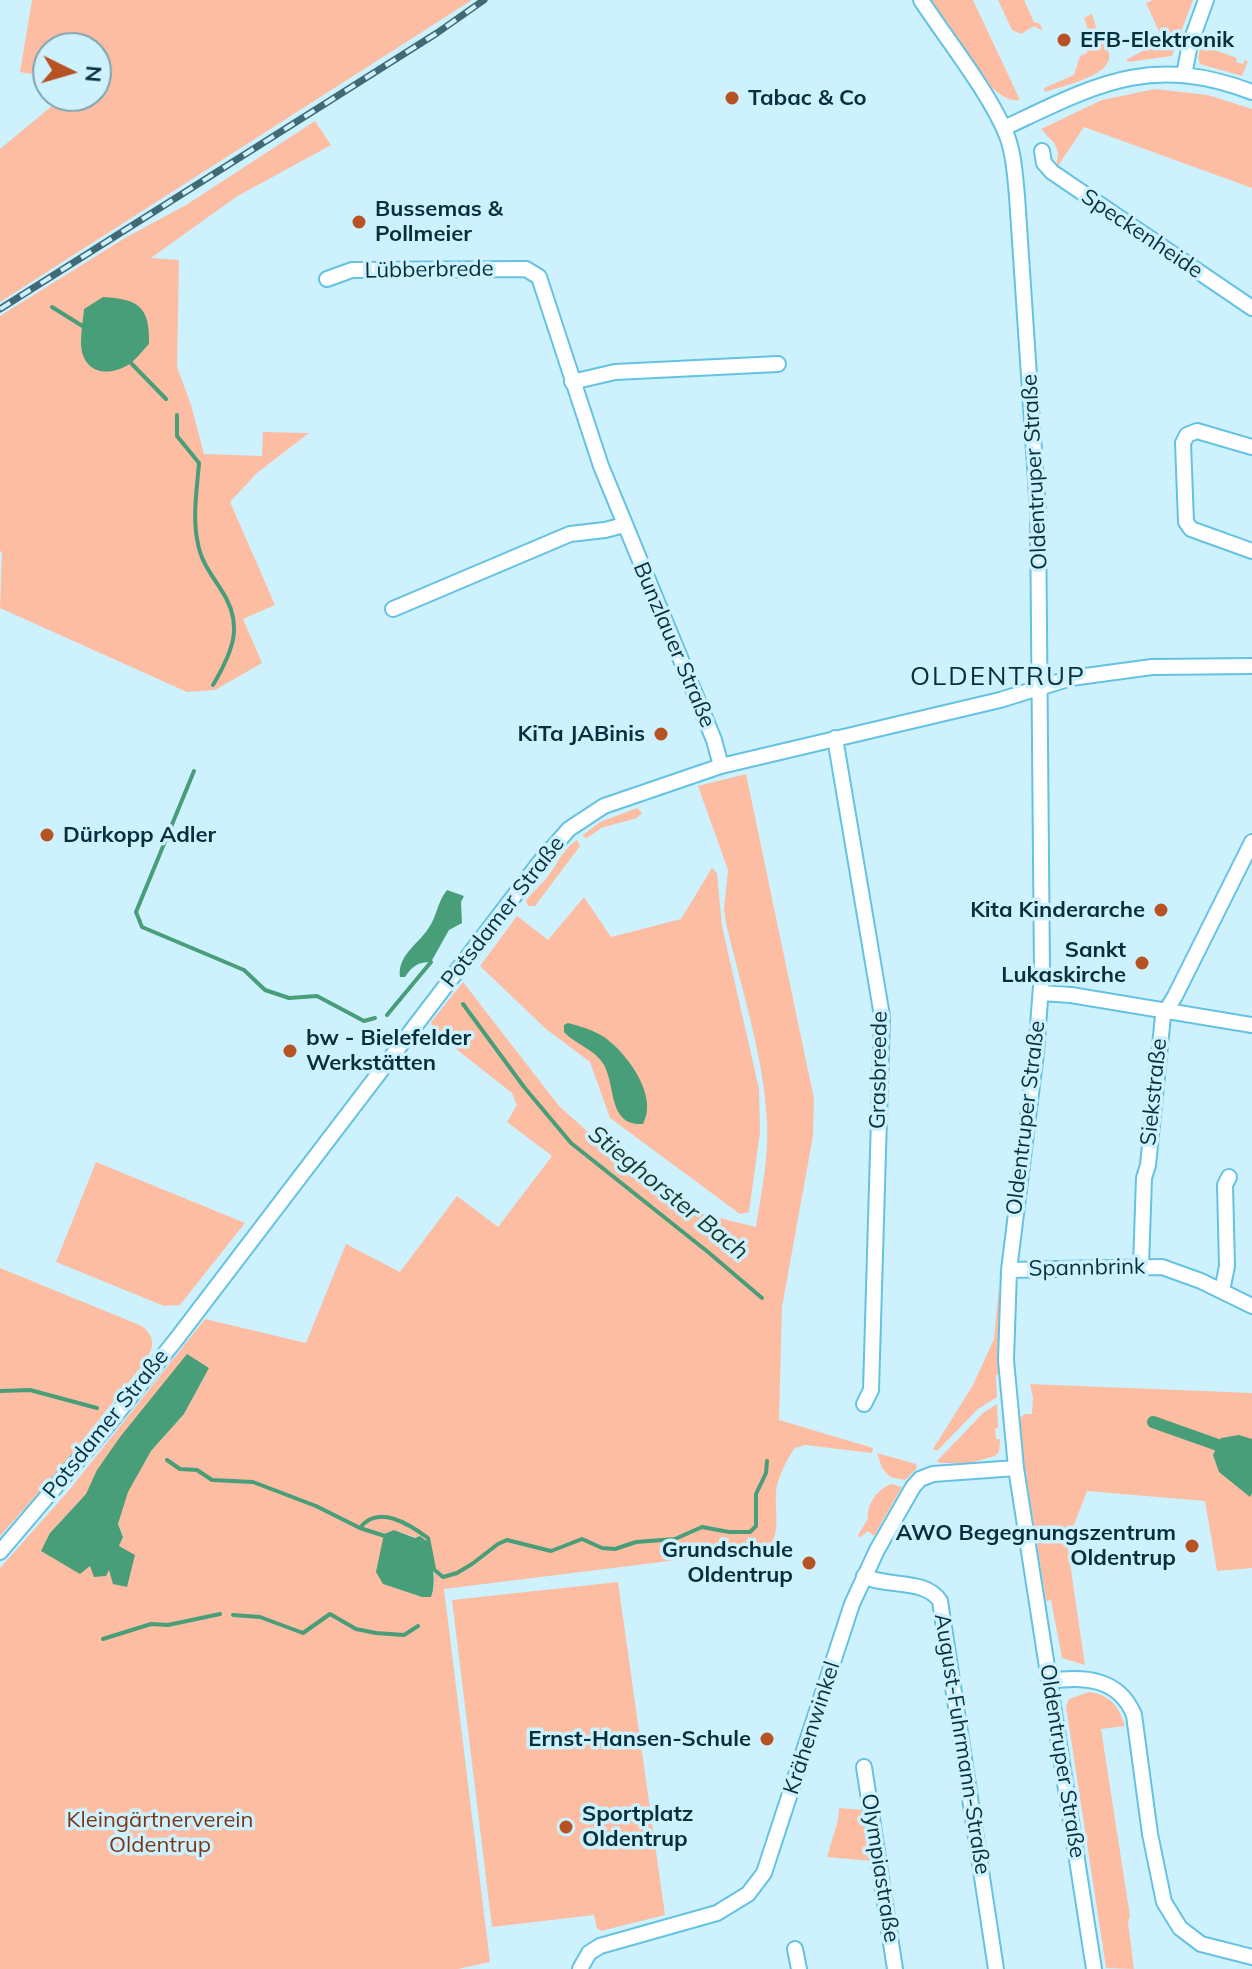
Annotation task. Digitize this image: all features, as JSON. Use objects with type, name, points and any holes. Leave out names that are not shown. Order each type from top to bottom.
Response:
[{"type":"street","name":"Oldentruper Straße","points":[[921,0],[1004,128],[1011,150],[1017,196],[1039,525],[1041,993],[1009,1270],[1006,1360],[1016,1468],[1094,1969]]},
{"type":"street","points":[[1184,75],[1190,44],[1206,0]]},
{"type":"street","points":[[1004,128],[1072,96],[1122,78],[1184,75],[1216,80],[1252,92]]},
{"type":"street","name":"Speckenheide","points":[[1042,151],[1044,163],[1052,172],[1252,308]]},
{"type":"street","name":"Lübberbrede","points":[[327,279],[352,270],[532,271]]},
{"type":"street","name":"Bunzlauer Straße","points":[[532,271],[541,280],[572,382],[624,525],[714,740],[721,766]]},
{"type":"street","points":[[572,382],[603,373],[778,364]]},
{"type":"street","points":[[1252,447],[1197,431],[1187,435],[1183,443],[1186,522],[1191,529],[1252,551]]},
{"type":"street","points":[[393,609],[570,534],[624,525]]},
{"type":"street","name":"Potsdamer Straße","points":[[0,1552],[178,1337],[559,839],[584,817],[616,801],[721,766],[975,706],[1071,678],[1136,668],[1252,666]]},
{"type":"street","name":"Grasbreede","points":[[835,738],[882,1016],[871,1390],[864,1404]]},
{"type":"street","name":"Siekstraße","points":[[1141,1266],[1144,1178],[1148,1165],[1162,1021],[1252,842]]},
{"type":"street","points":[[1041,993],[1071,995],[1252,1025]]},
{"type":"street","points":[[1222,1291],[1227,1266],[1225,1185],[1229,1177]]},
{"type":"street","name":"Spannbrink","points":[[1009,1270],[1141,1266],[1174,1271],[1252,1306]]},
{"type":"street","name":"Krähenwinkel","points":[[580,1969],[594,1948],[725,1911],[760,1882],[802,1764],[852,1604],[913,1487],[920,1479],[937,1474],[1016,1468]]},
{"type":"street","name":"August-Fuhrmann-Straße","points":[[864,1576],[879,1582],[924,1588],[933,1592],[940,1601],[996,1969]]},
{"type":"street","points":[[1049,1681],[1077,1677],[1092,1679],[1112,1687],[1125,1699],[1134,1715],[1150,1834],[1164,1902],[1180,1928],[1201,1944],[1252,1957]]},
{"type":"street","name":"Olympiastraße","points":[[864,1767],[895,1969]]},
{"type":"street","points":[[795,1949],[799,1969]]},
{"type":"green space","points":[[32,0],[472,0],[0,302],[0,149],[45,112],[112,112],[112,32],[32,32],[32,74],[20,72]]},
{"type":"green space","points":[[930,0],[973,0],[1020,100],[1008,98],[982,77]]},
{"type":"green space","points":[[998,0],[1024,0],[1034,22],[1040,24],[1043,31],[1034,26],[1021,34],[1012,30]]},
{"type":"green space","points":[[1153,0],[1193,0],[1172,56],[1128,62],[1126,60],[1163,40],[1146,3]]},
{"type":"green space","points":[[1092,14],[1099,37],[1109,54],[1108,62],[1085,79],[1045,92],[1044,88],[1074,75],[1080,56],[1096,44],[1084,18]]},
{"type":"green space","points":[[1201,45],[1237,58],[1236,62],[1243,64],[1245,60],[1248,61],[1242,76],[1200,64]]},
{"type":"green space","points":[[1155,89],[1208,95],[1252,109],[1252,188],[1084,127],[1056,169],[1058,153],[1055,144],[1041,129],[1102,100]]},
{"type":"green space","points":[[315,121],[331,145],[236,197],[151,258],[179,260],[177,367],[204,454],[262,456],[263,432],[309,433],[257,473],[230,502],[275,605],[243,619],[262,663],[215,690],[187,692],[0,608],[0,316],[125,238],[186,205]]},
{"type":"green space","name":"Kleingärtnerverein Oldentrup","points":[[746,774],[814,1099],[813,1136],[782,1307],[779,1420],[873,1448],[872,1453],[805,1445],[795,1448],[778,1482],[775,1535],[766,1549],[444,1589],[490,1962],[458,1969],[0,1969],[0,1568],[70,1489],[205,1319],[306,1343],[346,1244],[400,1272],[457,1196],[498,1227],[552,1156],[507,1122],[517,1105],[512,1093],[433,1031],[431,1022],[463,982],[559,1106],[605,1147],[664,1194],[695,1212],[756,1227],[767,1149],[765,1098],[757,1047],[726,923],[724,909],[728,870],[698,786]],"holes":[[[209,1368],[184,1414],[151,1451],[127,1492],[118,1524],[123,1536],[109,1568],[91,1566],[50,1533],[86,1494],[120,1437]],[[394,1530],[428,1542],[434,1569],[434,1588],[422,1597],[383,1584]]]},
{"type":"green space","points":[[637,808],[642,813],[637,818],[601,828],[587,838],[582,836],[600,822]]},
{"type":"green space","points":[[577,840],[580,846],[535,906],[528,906],[528,897]]},
{"type":"green space","points":[[712,868],[717,873],[722,926],[759,1089],[760,1132],[749,1212],[740,1214],[610,1118],[590,1062],[546,1029],[480,966],[517,916],[548,940],[584,897],[611,937],[681,919]]},
{"type":"green space","points":[[96,1162],[245,1223],[180,1305],[164,1306],[56,1262]]},
{"type":"green space","points":[[0,1268],[142,1326],[151,1336],[152,1346],[140,1368],[60,1469],[0,1536]]},
{"type":"green space","points":[[999,1286],[997,1397],[978,1409],[937,1451],[933,1449],[973,1385],[994,1339]]},
{"type":"green space","points":[[1030,1384],[1252,1393],[1252,1568],[1217,1571],[1205,1501],[1087,1491],[1067,1543],[1085,1665],[1062,1658],[1051,1600],[1046,1601],[1018,1426],[1019,1418],[1032,1414]]},
{"type":"green space","points":[[997,1404],[998,1428],[995,1428],[996,1439],[1000,1439],[999,1452],[995,1456],[970,1463],[937,1461],[983,1413]]},
{"type":"green space","points":[[877,1453],[916,1464],[917,1468],[905,1480],[890,1477],[882,1468]]},
{"type":"green space","points":[[891,1484],[902,1487],[874,1536],[868,1531],[859,1538],[874,1498]]},
{"type":"green space","name":"Sportplatz Oldentrup","points":[[618,1582],[665,1915],[601,1931],[597,1928],[594,1915],[492,1927],[452,1600]]},
{"type":"green space","points":[[1089,1692],[1113,1703],[1125,1726],[1101,1729],[1130,1916],[1128,1922],[1134,1969],[1106,1968],[1066,1706],[1069,1699]]},
{"type":"green space","points":[[839,1808],[864,1810],[873,1861],[827,1857]]},
{"type":"shaded area","points":[[103,297],[126,300],[140,307],[149,331],[149,344],[133,361],[122,368],[105,372],[86,361],[81,342],[84,309]]},
{"type":"shaded area","points":[[447,890],[464,896],[461,902],[462,923],[449,930],[431,962],[419,964],[405,977],[400,977],[405,957],[431,924]]},
{"type":"shaded area","points":[[568,1023],[604,1037],[631,1064],[644,1088],[647,1101],[643,1124],[632,1123],[618,1112],[604,1065],[596,1055],[564,1032],[564,1025]]},
{"type":"shaded area","points":[[187,1354],[209,1368],[184,1414],[151,1451],[128,1492],[118,1524],[123,1537],[119,1546],[135,1555],[127,1587],[113,1584],[109,1570],[106,1576],[94,1577],[90,1566],[80,1574],[41,1551],[50,1533],[86,1494],[97,1470],[120,1437]]},
{"type":"shaded area","points":[[1239,1435],[1252,1439],[1250,1497],[1219,1472],[1213,1455],[1221,1438]]},
{"type":"shaded area","points":[[394,1530],[415,1538],[420,1536],[428,1542],[434,1576],[431,1597],[383,1584],[376,1572],[384,1534]]},
{"type":"waterway","points":[[52,307],[84,327]]},
{"type":"waterway","points":[[129,361],[166,399]]},
{"type":"waterway","points":[[177,415],[177,436],[199,463],[195,514],[199,550],[228,601],[234,626],[231,649],[213,685]]},
{"type":"waterway","name":"Stieghorster Bach","points":[[194,771],[136,912],[142,927],[244,970],[265,990],[289,998],[317,996],[364,1021],[375,1018]]},
{"type":"waterway","name":"Stieghorster Bach","points":[[387,1015],[431,962]]},
{"type":"waterway","name":"Stieghorster Bach","points":[[463,1004],[524,1087],[571,1143],[762,1298]]},
{"type":"waterway","points":[[0,1391],[30,1390],[97,1408]]},
{"type":"waterway","name":"Stieghorster Bach","points":[[1153,1422],[1252,1457]]},
{"type":"waterway","points":[[167,1460],[180,1469],[197,1470],[212,1480],[253,1482],[316,1506],[360,1528],[376,1517],[403,1522],[428,1538],[434,1569]]},
{"type":"waterway","points":[[431,1567],[443,1577],[457,1573],[507,1540],[551,1551],[582,1539],[602,1548],[615,1549],[636,1542],[675,1539],[702,1527],[750,1532],[756,1526],[756,1494],[766,1473],[767,1461]]},
{"type":"waterway","points":[[360,1528],[388,1537]]},
{"type":"waterway","points":[[103,1639],[151,1624],[168,1625],[220,1614]]},
{"type":"waterway","points":[[233,1615],[260,1617],[303,1633],[330,1614],[356,1629],[376,1633],[404,1635],[418,1626]]},
{"type":"railway","points":[[0,309],[437,33],[484,0]]},
{"type":"place","name":"EFB-Elektronik","points":[[1064,40]]},
{"type":"place","name":"Tabac & Co","points":[[732,98]]},
{"type":"place","name":"Bussemas & Pollmeier","points":[[359,222]]},
{"type":"place","name":"KiTa JABinis","points":[[661,734]]},
{"type":"place","name":"Dürkopp Adler","points":[[47,835]]},
{"type":"place","name":"Kita Kinderarche","points":[[1161,910]]},
{"type":"place","name":"Sankt Lukaskirche","points":[[1142,963]]},
{"type":"place","name":"bw - Bielefelder Werkstätten","points":[[290,1051]]},
{"type":"place","name":"AWO Begegnungszentrum Oldentrup","points":[[1192,1546]]},
{"type":"place","name":"Grundschule Oldentrup","points":[[809,1563]]},
{"type":"place","name":"Ernst-Hansen-Schule","points":[[767,1739]]},
{"type":"place","name":"Sportplatz Oldentrup","points":[[566,1827]]},
{"type":"district","name":"OLDENTRUP","points":[[998,677]]}]
